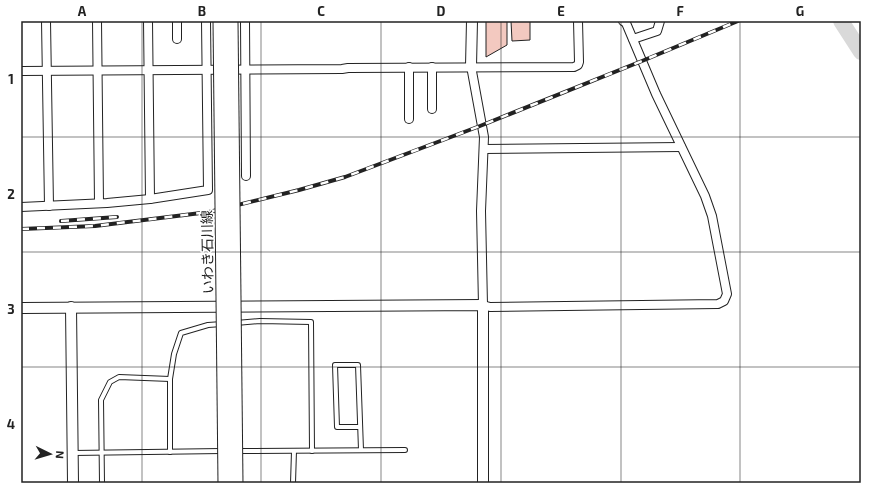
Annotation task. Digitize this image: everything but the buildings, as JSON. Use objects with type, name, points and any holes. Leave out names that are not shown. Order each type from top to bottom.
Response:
[{"type":"main road","name":"いわき石川線","points":[[220,21],[225,483]]},
{"type":"main road","name":"いわき石川線","points":[[231,21],[236,483]]},
{"type":"street","points":[[46,21],[48,206]]},
{"type":"street","points":[[97,21],[99,203]]},
{"type":"street","points":[[148,21],[150,199]]},
{"type":"street","points":[[177,21],[177,39]]},
{"type":"street","points":[[21,207],[150,199],[208,190],[206,21]]},
{"type":"street","points":[[245,21],[246,176]]},
{"type":"street","points":[[472,21],[471,66],[484,138],[481,211],[483,483]]},
{"type":"street","points":[[21,71],[342,69],[471,66],[574,67],[578,65],[579,62],[578,21]]},
{"type":"street","points":[[21,308],[482,305],[498,307],[718,304],[724,301],[727,294],[712,216],[706,196],[681,148],[626,23],[623,21]]},
{"type":"street","points":[[633,39],[657,31],[660,21]]},
{"type":"street","points":[[409,67],[409,119]]},
{"type":"street","points":[[432,67],[432,109]]},
{"type":"street","points":[[484,149],[681,148]]},
{"type":"street","points":[[71,307],[73,483]]},
{"type":"lane","points":[[170,452],[170,378],[174,354],[182,333],[208,325],[260,321],[311,322],[312,451]]},
{"type":"lane","points":[[360,427],[337,427],[335,365],[358,365],[361,450]]},
{"type":"lane","points":[[102,483],[101,400],[110,382],[119,377],[170,378]]},
{"type":"lane","points":[[73,453],[404,450]]},
{"type":"lane","points":[[293,483],[294,451]]},
{"type":"waterway","points":[[841,21],[861,52]]},
{"type":"railway","points":[[21,229],[95,226],[209,212],[345,177],[480,126],[738,21]]},
{"type":"railway","points":[[61,221],[117,217]]}]
